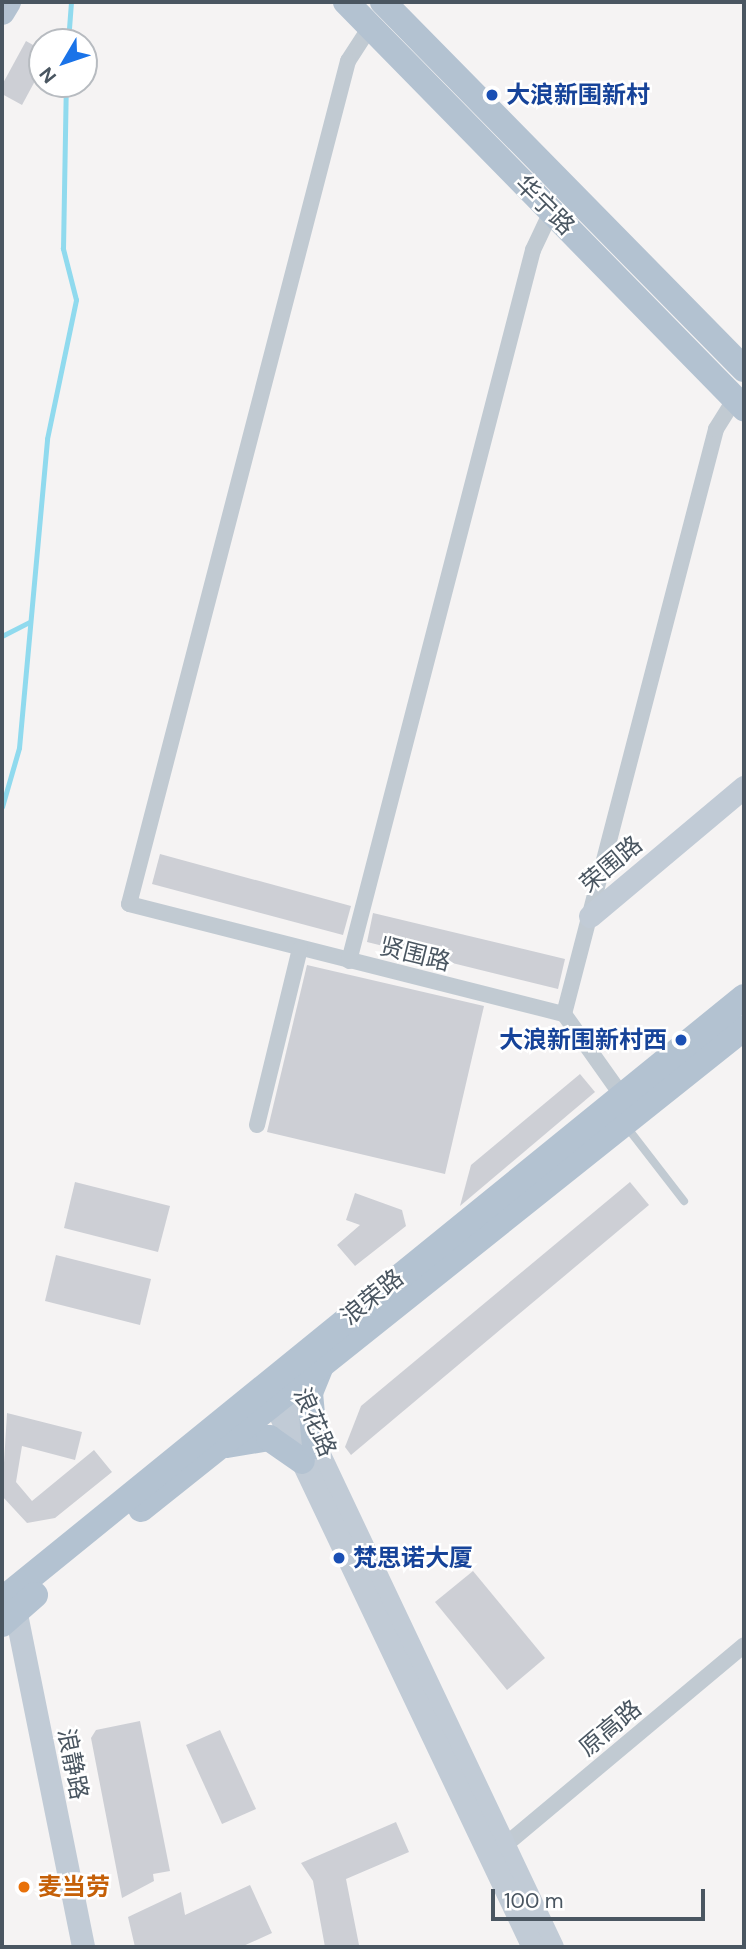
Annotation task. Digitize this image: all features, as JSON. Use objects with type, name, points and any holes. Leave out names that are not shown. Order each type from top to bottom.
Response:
[{"type":"main road","points":[[2,12],[8,2]]},
{"type":"main road","name":"华宁路","points":[[346,2],[739,404]]},
{"type":"main road","name":"华宁路","points":[[383,2],[744,369]]},
{"type":"main road","name":"荣围路","points":[[590,916],[744,787]]},
{"type":"main road","name":"浪荣路","points":[[8,1607],[278,1390],[626,1093],[744,998]]},
{"type":"main road","name":"浪荣路","points":[[8,1607],[212,1452],[278,1390],[324,1361],[744,1028]]},
{"type":"main road","points":[[212,1452],[270,1438],[309,1454],[310,1393],[324,1361]]},
{"type":"main road","name":"浪花路","points":[[278,1390],[552,1947]]},
{"type":"main road","name":"浪花路","points":[[309,1454],[533,1947]]},
{"type":"main road","name":"浪静路","points":[[8,1607],[83,1947]]},
{"type":"street","name":"贤围路","points":[[370,27],[348,61],[129,904],[564,1014]]},
{"type":"street","points":[[349,961],[533,250],[551,212]]},
{"type":"street","points":[[590,916],[716,429],[739,404]]},
{"type":"street","name":"荣围路","points":[[564,1014],[590,916]]},
{"type":"street","points":[[257,1125],[299,949]]},
{"type":"street","points":[[564,1014],[626,1093],[624,1123]]},
{"type":"street","name":"原高路","points":[[504,1846],[744,1645]]},
{"type":"lane","points":[[624,1123],[684,1201]]},
{"type":"building","points":[[26,41],[28,42],[28,94],[22,105],[2,94],[2,85]]},
{"type":"building","points":[[160,854],[351,906],[343,935],[152,884]]},
{"type":"building","points":[[373,913],[565,959],[558,989],[367,942]]},
{"type":"building","points":[[307,965],[484,1006],[445,1174],[267,1132]]},
{"type":"building","points":[[580,1074],[595,1092],[460,1206],[471,1165]]},
{"type":"building","points":[[75,1182],[170,1206],[158,1252],[64,1228]]},
{"type":"building","points":[[630,1182],[649,1205],[351,1455],[345,1447],[361,1406]]},
{"type":"building","points":[[355,1193],[402,1210],[406,1226],[355,1266],[337,1245],[360,1225],[346,1220]]},
{"type":"building","points":[[56,1255],[151,1279],[140,1325],[45,1301]]},
{"type":"building","points":[[7,1413],[82,1432],[75,1460],[22,1446],[16,1482],[32,1501],[94,1450],[112,1472],[55,1518],[27,1523],[2,1496]]},
{"type":"building","points":[[473,1571],[545,1658],[507,1690],[435,1602]]},
{"type":"building","points":[[140,1721],[170,1871],[153,1874],[154,1881],[122,1898],[91,1738],[96,1730]]},
{"type":"building","points":[[220,1730],[256,1809],[222,1824],[186,1745]]},
{"type":"building","points":[[396,1822],[409,1852],[346,1879],[359,1945],[325,1947],[313,1881],[301,1863]]},
{"type":"building","points":[[250,1885],[272,1933],[241,1947],[135,1947],[128,1917],[181,1892],[185,1915]]},
{"type":"waterway","points":[[69,28],[71,2]]},
{"type":"waterway","points":[[2,807],[19,748],[47,439],[76,300],[63,249],[66,98]]},
{"type":"waterway","points":[[2,636],[29,622]]},
{"type":"place","name":"大浪新围新村","points":[[492,95]]},
{"type":"place","name":"大浪新围新村西","points":[[681,1040]]},
{"type":"place","name":"梵思诺大厦","points":[[339,1558]]},
{"type":"place","name":"麦当劳","points":[[24,1887]]}]
